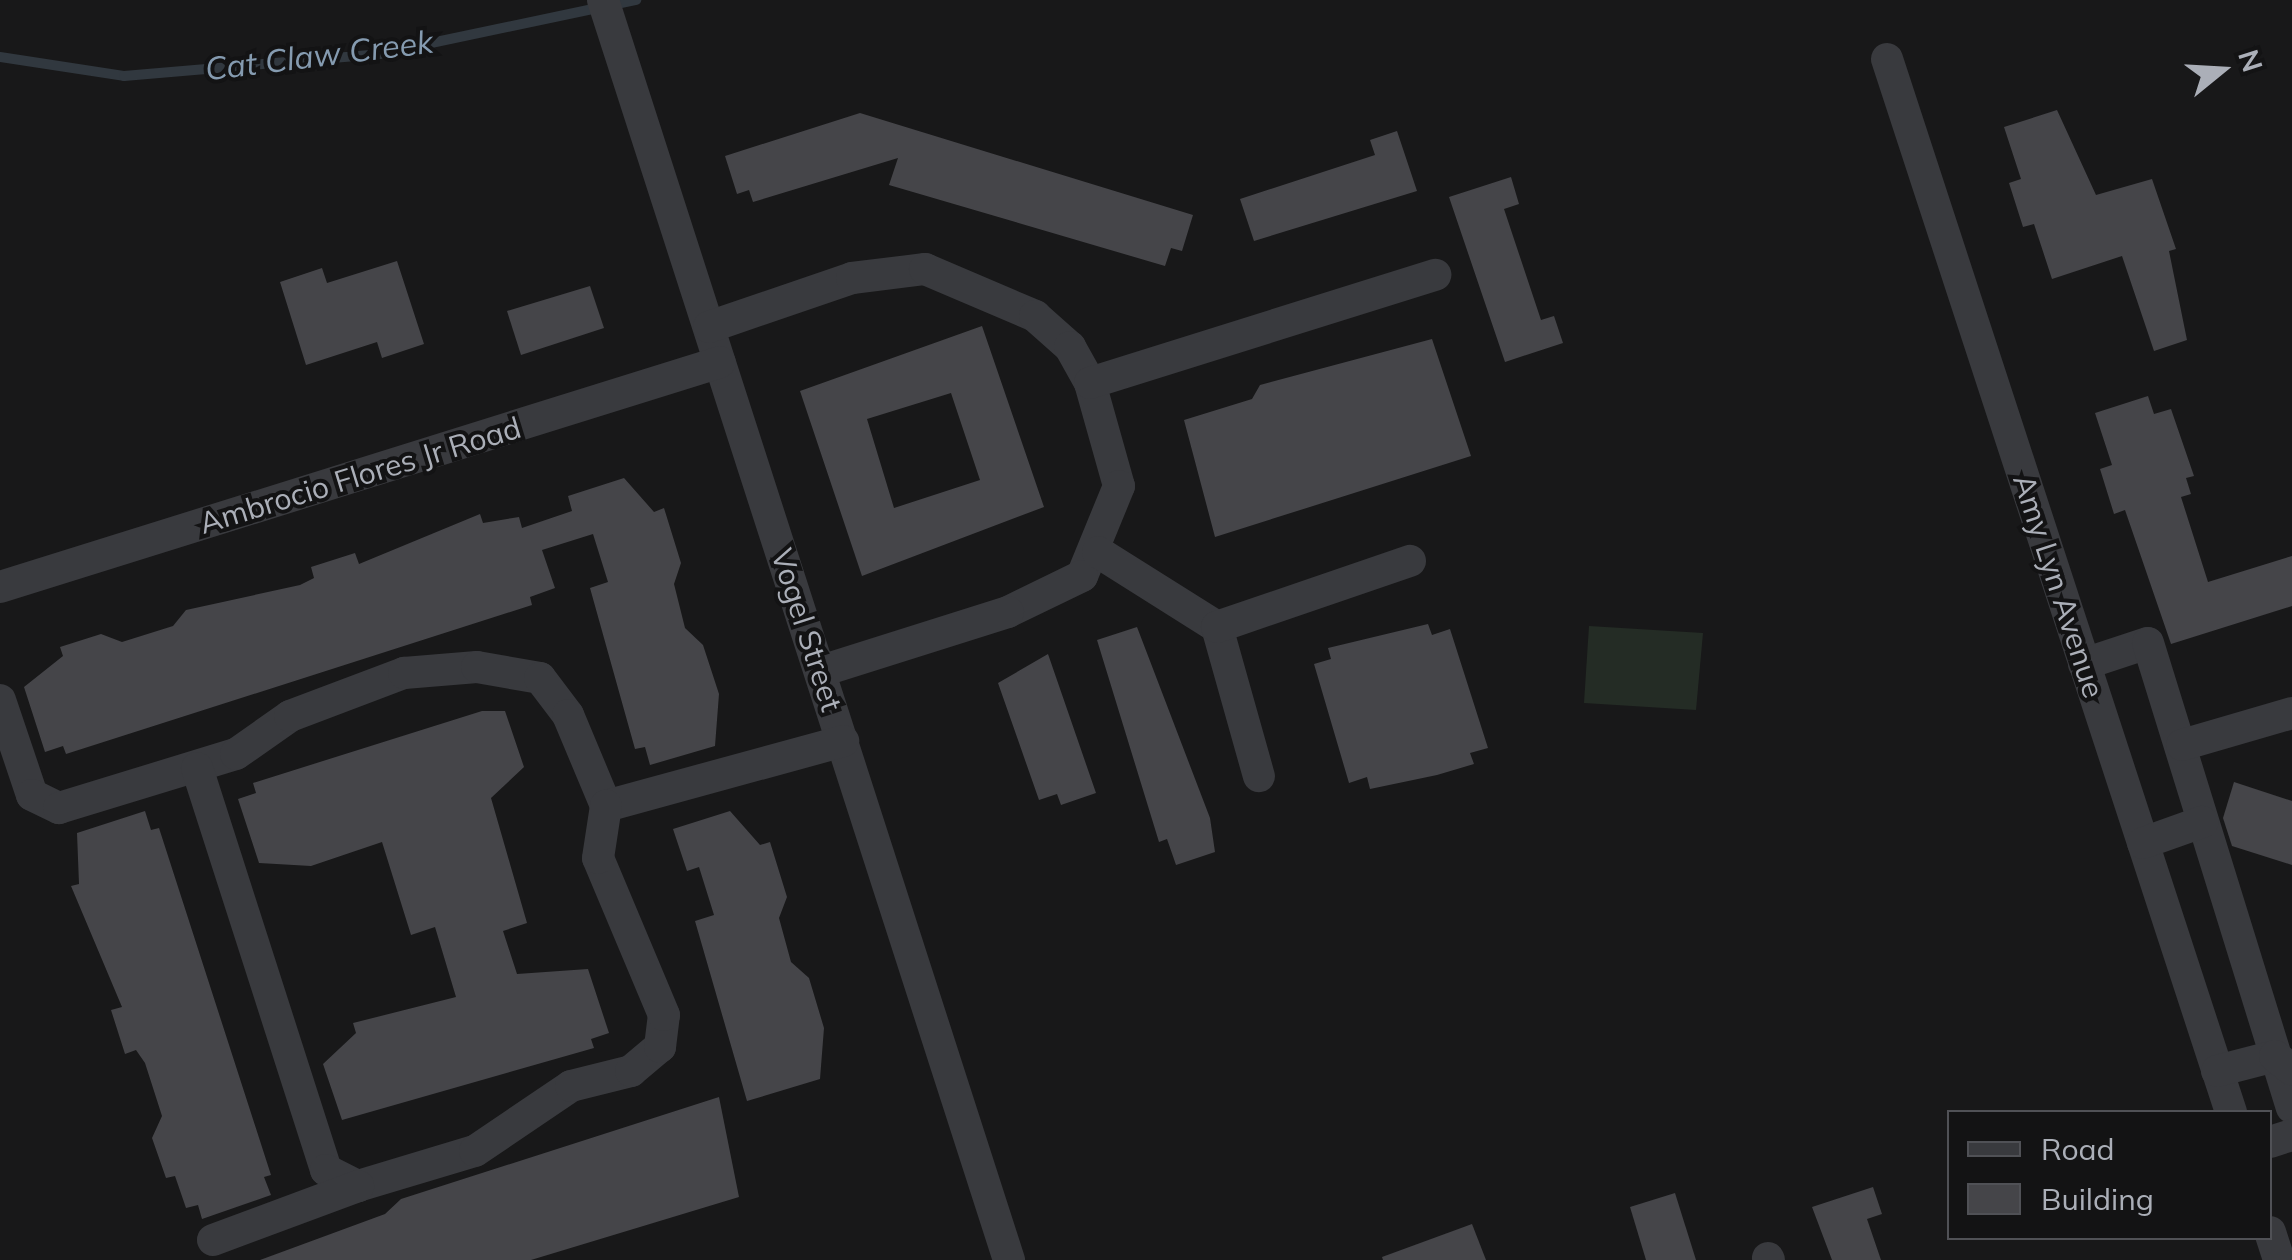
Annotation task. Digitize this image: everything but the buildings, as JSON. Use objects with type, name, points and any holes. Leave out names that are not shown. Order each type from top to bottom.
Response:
[{"type":"street","name":"Vogel Street","points":[[603,0],[1009,1260]]},
{"type":"street","name":"Amy Lyn Avenue","points":[[1887,58],[2230,1110]]},
{"type":"street","points":[[708,327],[852,278],[924,270],[1036,316],[1090,383],[1119,486],[1098,552],[1056,594],[820,672]]},
{"type":"street","points":[[1090,383],[1435,275]]},
{"type":"street","name":"Ambrocio Flores Jr Road","points":[[0,588],[720,362]]},
{"type":"street","points":[[1098,552],[1217,627],[1260,776]]},
{"type":"street","points":[[1217,627],[1410,561]]},
{"type":"street","points":[[2084,664],[2148,644],[2182,745],[2202,822],[2284,1063],[2292,1107]]},
{"type":"street","points":[[0,700],[32,795],[60,808],[197,768],[290,716],[404,673],[477,667],[540,678],[568,715],[606,806],[598,858],[664,1015],[660,1047],[632,1071],[571,1086],[475,1151],[358,1186],[213,1240]]},
{"type":"street","points":[[2182,745],[2292,713]]},
{"type":"street","points":[[606,806],[843,742]]},
{"type":"street","points":[[197,768],[326,1170],[358,1186]]},
{"type":"street","points":[[2143,843],[2202,822]]},
{"type":"street","points":[[2217,1071],[2284,1063]]},
{"type":"shaded area","points":[[1589,626],[1703,633],[1696,710],[1584,703]]},
{"type":"waterway","name":"Cat Claw Creek","points":[[0,57],[124,76],[379,54],[636,0]]}]
